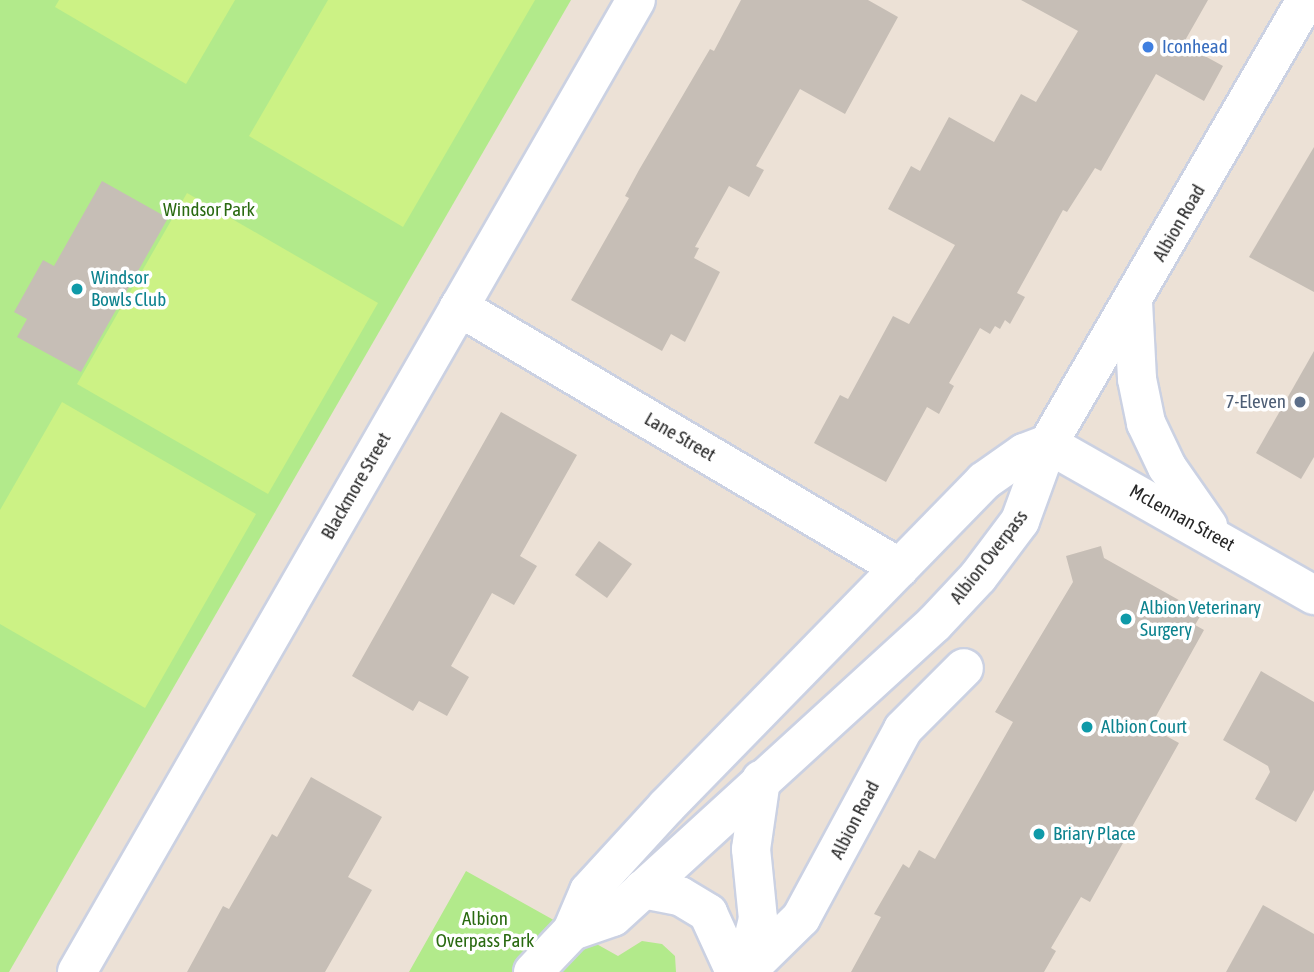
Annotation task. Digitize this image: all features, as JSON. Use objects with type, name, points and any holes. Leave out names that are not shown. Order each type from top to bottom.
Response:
[{"type":"street","name":"Blackmore Street","points":[[77,972],[636,0]]},
{"type":"street","name":"Albion Road","points":[[1048,444],[1133,302],[1306,0]]},
{"type":"street","points":[[1133,302],[1137,379],[1146,423],[1179,486],[1217,537]]},
{"type":"street","name":"Lane Street","points":[[459,307],[900,568]]},
{"type":"street","points":[[533,972],[572,931],[582,903],[606,870],[984,481],[1024,453],[1048,444]]},
{"type":"street","name":"McLennan Street","points":[[1048,444],[1217,537],[1314,595]]},
{"type":"street","name":"Albion Overpass","points":[[572,931],[606,922],[934,624],[978,577],[1024,513],[1048,444]]},
{"type":"street","name":"Albion Road","points":[[745,972],[801,918],[903,729],[964,668]]},
{"type":"street","name":"Albion Road","points":[[745,972],[758,919],[751,849],[761,780]]},
{"type":"street","points":[[643,889],[680,896],[708,913],[735,972]]},
{"type":"green space","name":"Windsor Park","points":[[0,0],[571,0],[9,972],[0,972]]},
{"type":"green space","points":[[59,0],[235,0],[186,84],[55,7]]},
{"type":"green space","points":[[328,0],[535,0],[403,227],[249,136]]},
{"type":"green space","points":[[187,193],[378,303],[268,494],[77,384]]},
{"type":"green space","points":[[62,402],[256,514],[145,708],[0,624],[0,510]]},
{"type":"green space","name":"Albion Overpass Park","points":[[466,871],[618,956],[642,941],[662,944],[675,956],[676,972],[409,972]]},
{"type":"building","points":[[741,0],[868,0],[898,17],[845,114],[800,89],[756,166],[764,170],[749,197],[729,186],[695,247],[699,248],[694,258],[720,272],[685,342],[671,334],[662,351],[571,300],[629,198],[625,196],[639,170],[710,49],[714,51]]},
{"type":"building","points":[[1021,0],[1208,0],[1183,44],[1223,66],[1204,101],[1156,74],[1101,171],[1095,168],[1067,212],[1063,210],[1017,293],[1025,297],[1010,324],[1005,320],[1000,329],[995,326],[990,334],[980,328],[949,383],[954,386],[939,414],[927,407],[886,482],[814,443],[840,395],[848,399],[893,316],[909,324],[955,245],[888,209],[911,166],[920,171],[949,117],[994,142],[1021,94],[1036,102],[1078,31]]},
{"type":"building","points":[[1314,147],[1314,292],[1249,257]]},
{"type":"building","name":"Windsor Bowls Club","points":[[102,181],[168,218],[81,372],[17,337],[27,319],[14,312],[43,260],[54,266]]},
{"type":"building","name":"7-Eleven","points":[[1314,351],[1314,457],[1301,479],[1256,453]]},
{"type":"building","points":[[501,412],[577,455],[520,556],[537,566],[514,605],[492,593],[451,666],[469,677],[447,716],[419,701],[413,711],[352,676]]},
{"type":"building","points":[[599,541],[632,564],[607,598],[575,575]]},
{"type":"building","points":[[1101,546],[1104,558],[1202,613],[1195,625],[1204,630],[1150,727],[1179,743],[1090,902],[1081,897],[1051,948],[1056,951],[1044,972],[851,972],[881,917],[874,914],[903,864],[909,868],[919,850],[935,859],[1013,722],[995,712],[1073,582],[1066,556]]},
{"type":"building","points":[[1261,671],[1314,702],[1314,790],[1296,822],[1255,799],[1270,772],[1268,766],[1223,740]]},
{"type":"building","points":[[311,777],[382,817],[348,877],[372,890],[325,972],[187,972],[223,906],[229,909],[272,834],[277,837]]},
{"type":"building","points":[[1263,905],[1314,934],[1314,972],[1226,972]]},
{"type":"place","name":"Iconhead","points":[[1148,47]]},
{"type":"place","name":"Windsor Bowls Club","points":[[77,289]]},
{"type":"place","name":"7-Eleven","points":[[1300,402]]},
{"type":"place","name":"Albion Veterinary Surgery","points":[[1126,619]]},
{"type":"place","name":"Albion Court","points":[[1087,727]]},
{"type":"place","name":"Briary Place","points":[[1039,834]]}]
